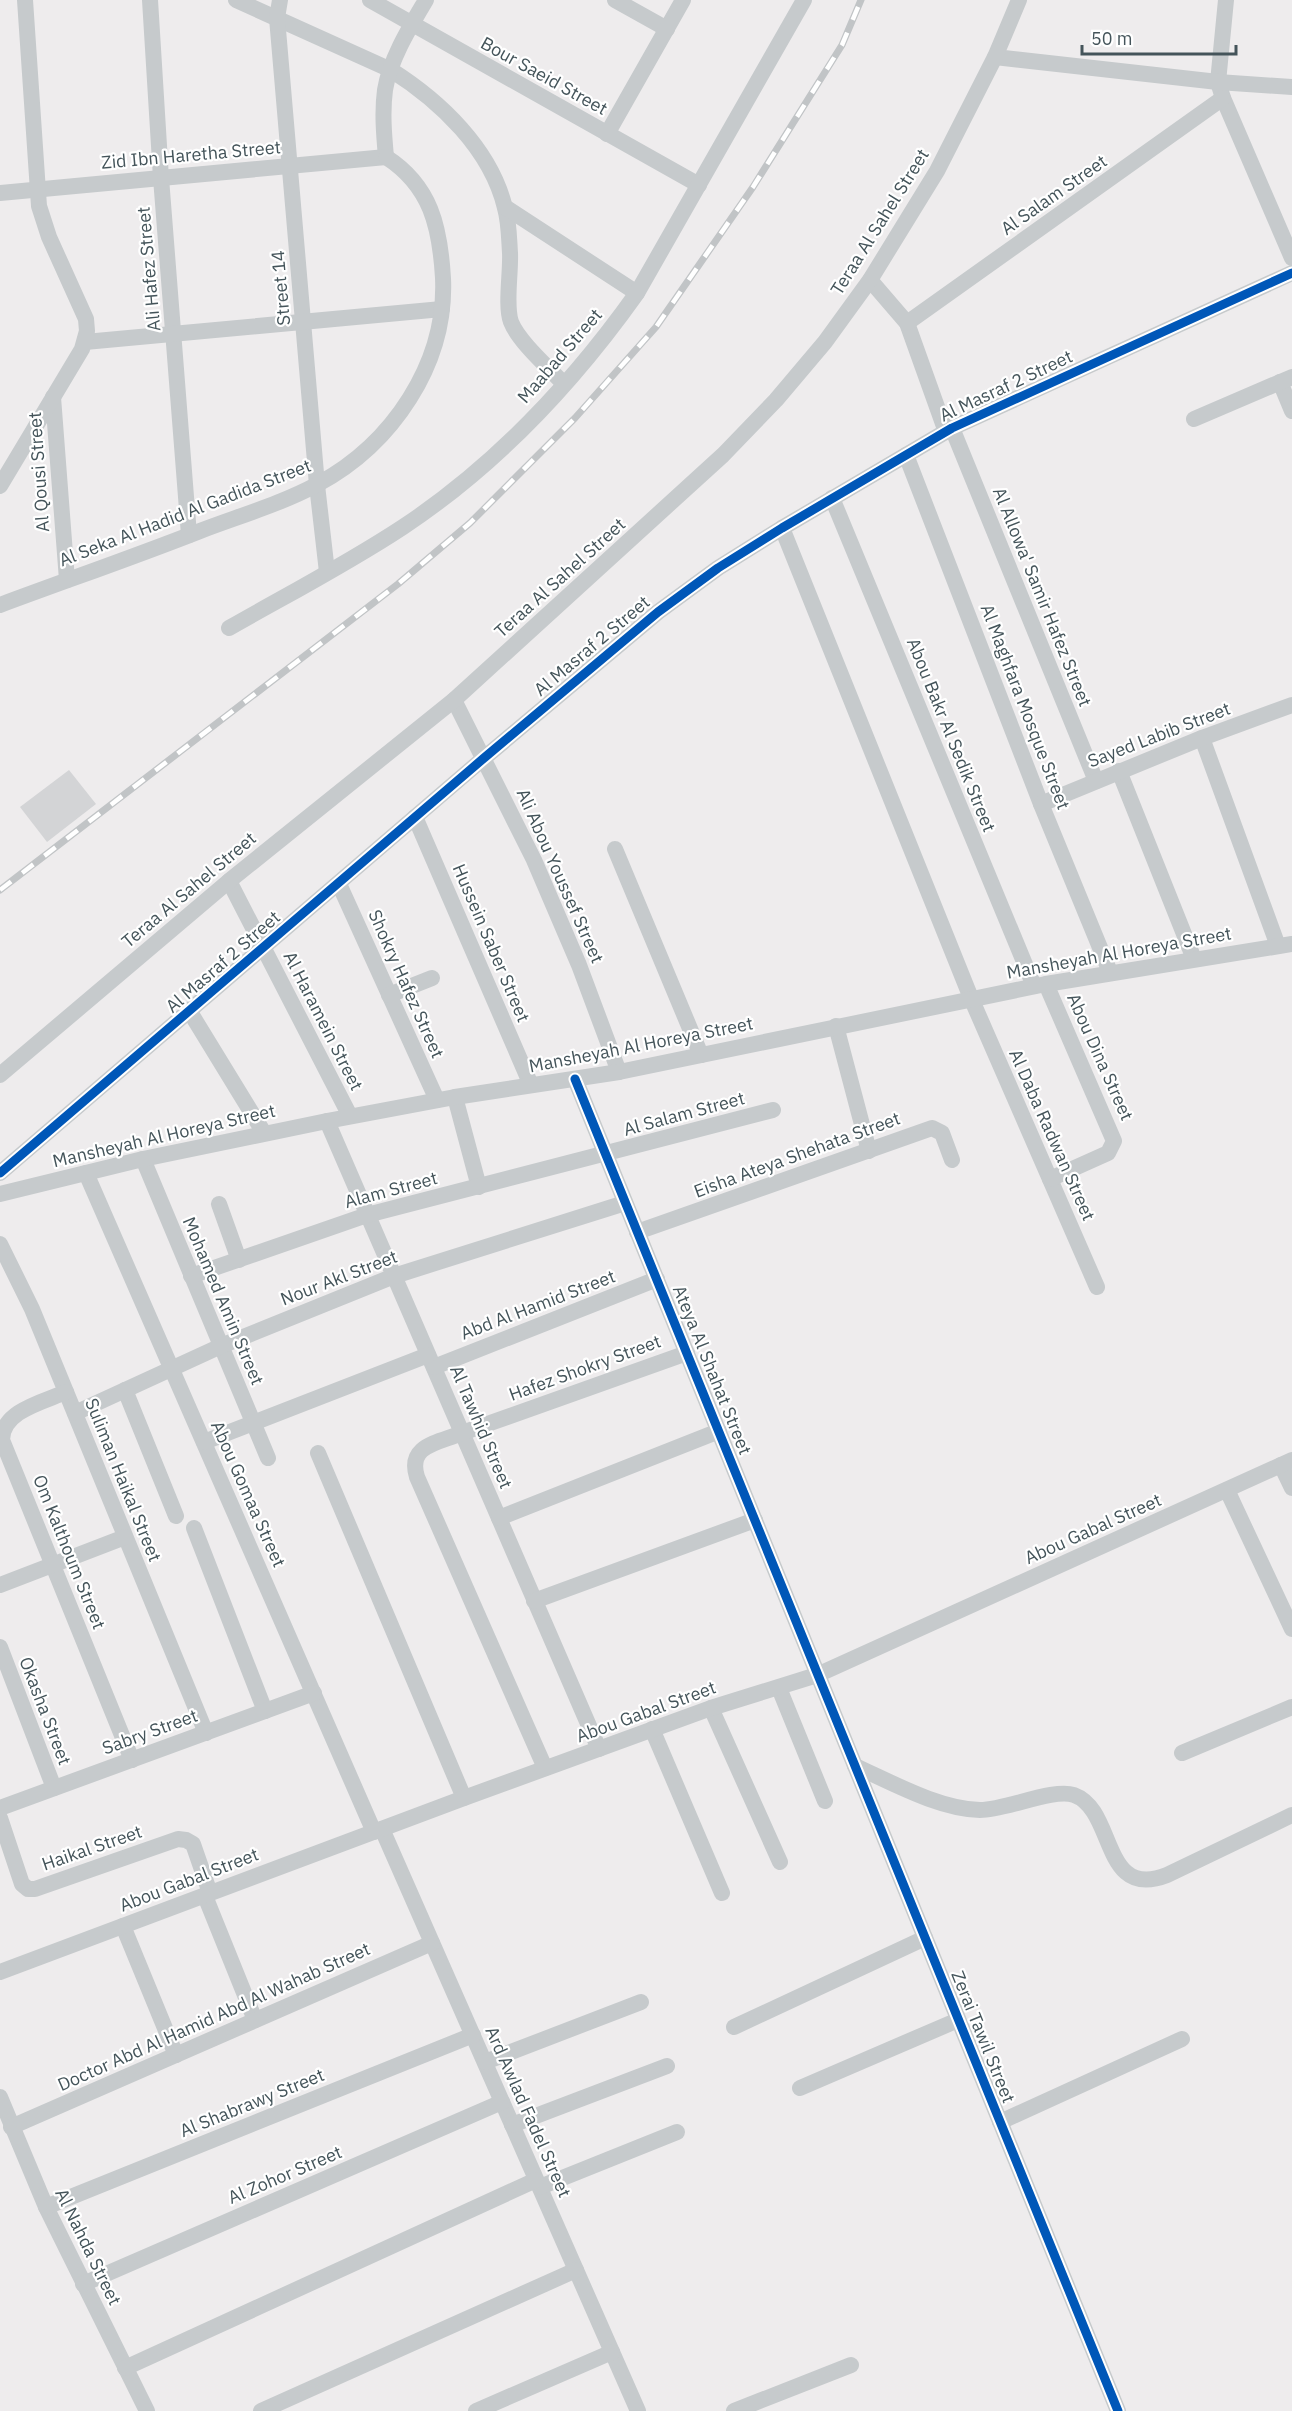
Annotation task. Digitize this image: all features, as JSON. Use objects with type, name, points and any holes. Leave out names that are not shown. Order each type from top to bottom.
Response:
[{"type":"street","points":[[0,486],[85,342],[86,319],[49,237],[37,190],[25,0]]},
{"type":"street","name":"Ali Hafez Street","points":[[150,0],[161,178],[189,536]]},
{"type":"street","points":[[236,0],[391,70],[438,104],[460,126],[478,151],[505,207],[510,258],[509,311],[511,321],[521,337],[564,384]]},
{"type":"street","name":"Street 14","points":[[280,0],[278,18],[290,166],[317,485],[327,572]]},
{"type":"street","name":"Bour Saeid Street","points":[[370,0],[699,185]]},
{"type":"street","points":[[386,157],[385,90],[391,70],[426,0]]},
{"type":"street","points":[[615,0],[667,29]]},
{"type":"street","points":[[607,134],[683,0]]},
{"type":"street","name":"Maabad Street","points":[[229,627],[404,527],[472,475],[535,416],[615,325],[637,293],[804,0]]},
{"type":"street","name":"Teraa Al Sahel Street","points":[[0,1075],[229,881],[454,700],[723,456],[776,400],[825,342],[870,280],[937,171],[995,57],[1019,0]]},
{"type":"street","points":[[1226,0],[1218,82],[1292,258]]},
{"type":"street","points":[[995,57],[1218,82],[1292,87]]},
{"type":"street","name":"Al Salam Street","points":[[907,323],[1223,98]]},
{"type":"street","name":"Zid Ibn Haretha Street","points":[[0,193],[386,157]]},
{"type":"street","name":"Al Seka Al Hadid Al Gadida Street","points":[[0,605],[189,536],[317,485],[346,468],[373,446],[396,420],[413,395],[436,339],[442,309],[442,261],[433,216],[426,197],[402,167],[386,157]]},
{"type":"street","points":[[505,207],[637,293]]},
{"type":"street","name":"Al Masraf 2 Street","points":[[0,1173],[484,758],[658,612],[718,568],[949,430],[1292,273]]},
{"type":"street","points":[[870,280],[907,323]]},
{"type":"street","points":[[85,342],[442,309]]},
{"type":"street","name":"Al Allowa' Samir Hafez Street","points":[[907,323],[949,430],[1096,781]]},
{"type":"street","points":[[1194,419],[1286,380],[1292,411]]},
{"type":"street","name":"Al Qousi Street","points":[[53,397],[67,580]]},
{"type":"street","name":"Al Maghfara Mosque Street","points":[[906,455],[1041,804],[1110,972]]},
{"type":"street","name":"Abou Bakr Al Sedik Street","points":[[832,498],[1040,985]]},
{"type":"street","name":"Al Daba Radwan Street","points":[[782,528],[971,998],[1097,1287]]},
{"type":"street","name":"Ali Abou Youssef Street","points":[[454,700],[534,860],[579,966],[620,1072]]},
{"type":"street","name":"Sayed Labib Street","points":[[1041,804],[1202,738],[1292,705]]},
{"type":"street","points":[[1202,738],[1285,945]]},
{"type":"street","points":[[1119,771],[1194,959]]},
{"type":"street","name":"Hussein Saber Street","points":[[416,817],[531,1085]]},
{"type":"street","points":[[615,849],[701,1055]]},
{"type":"street","name":"Al Haramein Street","points":[[229,881],[350,1116]]},
{"type":"street","name":"Shokry Hafez Street","points":[[339,884],[437,1101]]},
{"type":"street","name":"Mansheyah Al Horeya Street","points":[[0,1194],[143,1159],[327,1120],[456,1097],[620,1072],[971,998],[1110,972],[1285,945]]},
{"type":"street","points":[[389,995],[432,978]]},
{"type":"street","name":"Abou Dina Street","points":[[1040,985],[1114,1141],[1108,1154],[1050,1179]]},
{"type":"street","points":[[190,1012],[264,1133]]},
{"type":"street","points":[[836,1026],[869,1151]]},
{"type":"street","name":"Ateya Al Shahat Street","points":[[575,1078],[817,1675]]},
{"type":"street","points":[[456,1097],[479,1187]]},
{"type":"street","name":"Al Salam Street","points":[[606,1155],[773,1110]]},
{"type":"street","name":"Al Tawhid Street","points":[[327,1120],[598,1749]]},
{"type":"street","name":"Eisha Ateya Shehata Street","points":[[637,1232],[932,1128],[942,1133],[952,1160]]},
{"type":"street","name":"Alam Street","points":[[191,1276],[367,1215],[606,1155]]},
{"type":"street","name":"Mohamed Amin Street","points":[[143,1159],[268,1458]]},
{"type":"street","name":"Abou Gomaa Street","points":[[86,1173],[314,1693],[378,1830]]},
{"type":"street","name":"Nour Akl Street","points":[[75,1413],[221,1346],[394,1276],[625,1203]]},
{"type":"street","points":[[219,1204],[239,1260]]},
{"type":"street","name":"Suliman Haikal Street","points":[[0,1244],[32,1309],[206,1733]]},
{"type":"street","name":"Abd Al Hamid Street","points":[[204,1442],[253,1422],[431,1361],[657,1279]]},
{"type":"street","name":"Hafez Shokry Street","points":[[545,1768],[413,1465],[416,1456],[426,1447],[462,1433],[687,1353]]},
{"type":"street","points":[[125,1390],[176,1516]]},
{"type":"street","name":"Om Kalthoum Street","points":[[66,1392],[11,1417],[2,1432],[2,1440],[132,1760]]},
{"type":"street","points":[[499,1518],[719,1431]]},
{"type":"street","points":[[318,1453],[464,1798]]},
{"type":"street","points":[[1286,1462],[1292,1488]]},
{"type":"street","name":"Abou Gabal Street","points":[[0,1972],[652,1729],[817,1675],[1286,1462]]},
{"type":"street","points":[[1227,1490],[1292,1629]]},
{"type":"street","points":[[534,1601],[755,1520]]},
{"type":"street","points":[[194,1528],[266,1711]]},
{"type":"street","points":[[0,1585],[125,1537]]},
{"type":"street","name":"Okasha Street","points":[[0,1647],[54,1788]]},
{"type":"street","name":"Zerai Tawil Street","points":[[817,1675],[1118,2411]]},
{"type":"street","points":[[779,1688],[825,1801]]},
{"type":"street","name":"Sabry Street","points":[[0,1808],[314,1693]]},
{"type":"street","points":[[1182,1753],[1292,1707]]},
{"type":"street","points":[[711,1708],[780,1862]]},
{"type":"street","points":[[652,1729],[722,1893]]},
{"type":"street","points":[[855,1767],[944,1804],[962,1808],[998,1809],[1061,1793],[1075,1795],[1086,1802],[1094,1813],[1116,1861],[1124,1871],[1146,1880],[1167,1875],[1292,1815]]},
{"type":"street","name":"Haikal Street","points":[[0,1818],[22,1884],[28,1889],[35,1889],[178,1839],[193,1844],[208,1894]]},
{"type":"street","name":"Ard Awlad Fadel Street","points":[[378,1830],[485,2061],[638,2411]]},
{"type":"street","points":[[208,1894],[255,2020]]},
{"type":"street","points":[[123,1926],[176,2055]]},
{"type":"street","points":[[734,2027],[925,1938]]},
{"type":"street","name":"Doctor Abd Al Hamid Abd Al Wahab Street","points":[[11,2127],[432,1943]]},
{"type":"street","points":[[485,2061],[641,2002]]},
{"type":"street","points":[[800,2088],[958,2020]]},
{"type":"street","name":"Al Shabrawy Street","points":[[46,2207],[473,2035]]},
{"type":"street","points":[[1000,2122],[1182,2039]]},
{"type":"street","points":[[512,2125],[667,2066]]},
{"type":"street","name":"Al Nahda Street","points":[[0,2097],[46,2207],[146,2411]]},
{"type":"street","name":"Al Zohor Street","points":[[83,2284],[502,2102]]},
{"type":"street","points":[[125,2368],[538,2184],[677,2132]]},
{"type":"street","points":[[261,2411],[576,2270]]},
{"type":"street","points":[[476,2411],[612,2352]]},
{"type":"street","points":[[734,2411],[851,2365]]},
{"type":"building","points":[[69,770],[96,804],[47,842],[20,807]]},
{"type":"railway","points":[[0,890],[398,584],[470,523],[575,418],[656,327],[753,187],[842,45],[861,0]]},
{"type":"cycle path","points":[[0,1173],[484,758],[658,612],[718,568],[952,428],[1292,273]]},
{"type":"cycle path","points":[[575,1079],[1118,2411]]}]
